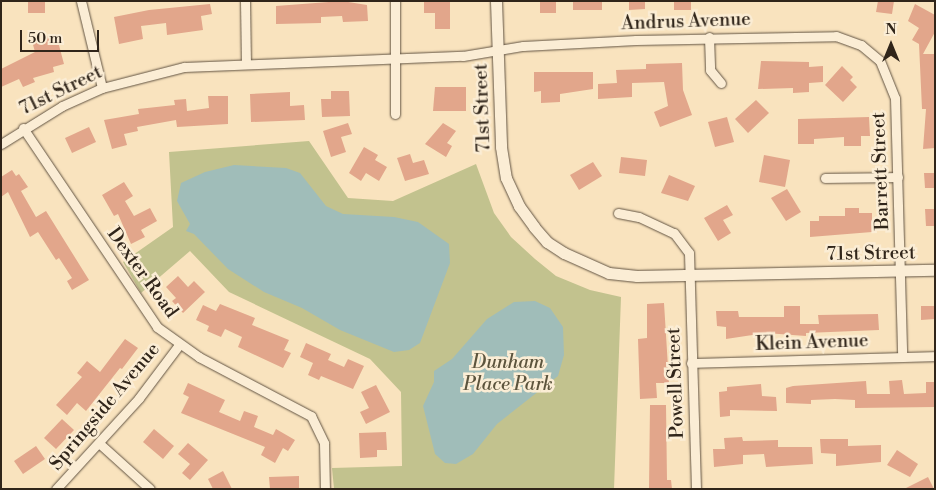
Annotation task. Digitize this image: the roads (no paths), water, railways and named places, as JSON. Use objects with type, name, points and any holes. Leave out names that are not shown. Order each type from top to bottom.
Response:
[{"type":"street","points":[[81,1],[102,88]]},
{"type":"street","points":[[244,1],[246,62]]},
{"type":"street","points":[[395,1],[397,58],[395,114]]},
{"type":"street","points":[[496,1],[498,50]]},
{"type":"street","name":"Andrus Avenue","points":[[498,50],[523,46],[709,37],[825,35],[848,39],[871,52]]},
{"type":"street","points":[[709,37],[710,70],[721,83]]},
{"type":"street","name":"71st Street","points":[[1,144],[23,128],[102,88],[176,68],[246,62],[463,56],[498,50],[502,164],[518,206],[541,234],[564,253],[609,272],[690,276],[935,270]]},
{"type":"street","name":"Barrett Street","points":[[871,52],[886,72],[894,93],[902,356]]},
{"type":"street","name":"Dexter Road","points":[[23,128],[143,309],[157,327],[179,345],[311,416],[324,443],[325,489]]},
{"type":"street","points":[[825,178],[898,178]]},
{"type":"street","name":"Powell Street","points":[[618,213],[639,216],[674,233],[689,254],[696,489]]},
{"type":"street","name":"Springside Avenue","points":[[56,489],[100,444],[179,345]]},
{"type":"street","name":"Klein Avenue","points":[[691,363],[935,356]]},
{"type":"street","points":[[100,444],[150,489]]},
{"type":"water","points":[[234,165],[286,168],[300,173],[326,206],[343,214],[394,217],[418,222],[449,244],[450,263],[420,343],[409,350],[394,352],[340,330],[302,308],[264,292],[228,269],[194,234],[186,231],[190,224],[177,201],[181,183],[205,172]]},
{"type":"water","points":[[535,301],[550,308],[563,327],[564,355],[558,376],[497,424],[473,454],[456,464],[445,463],[435,454],[423,406],[434,382],[434,371],[452,359],[487,319],[514,302]]},
{"type":"park label","name":"Dunham Place Park","points":[[508,374]]}]
